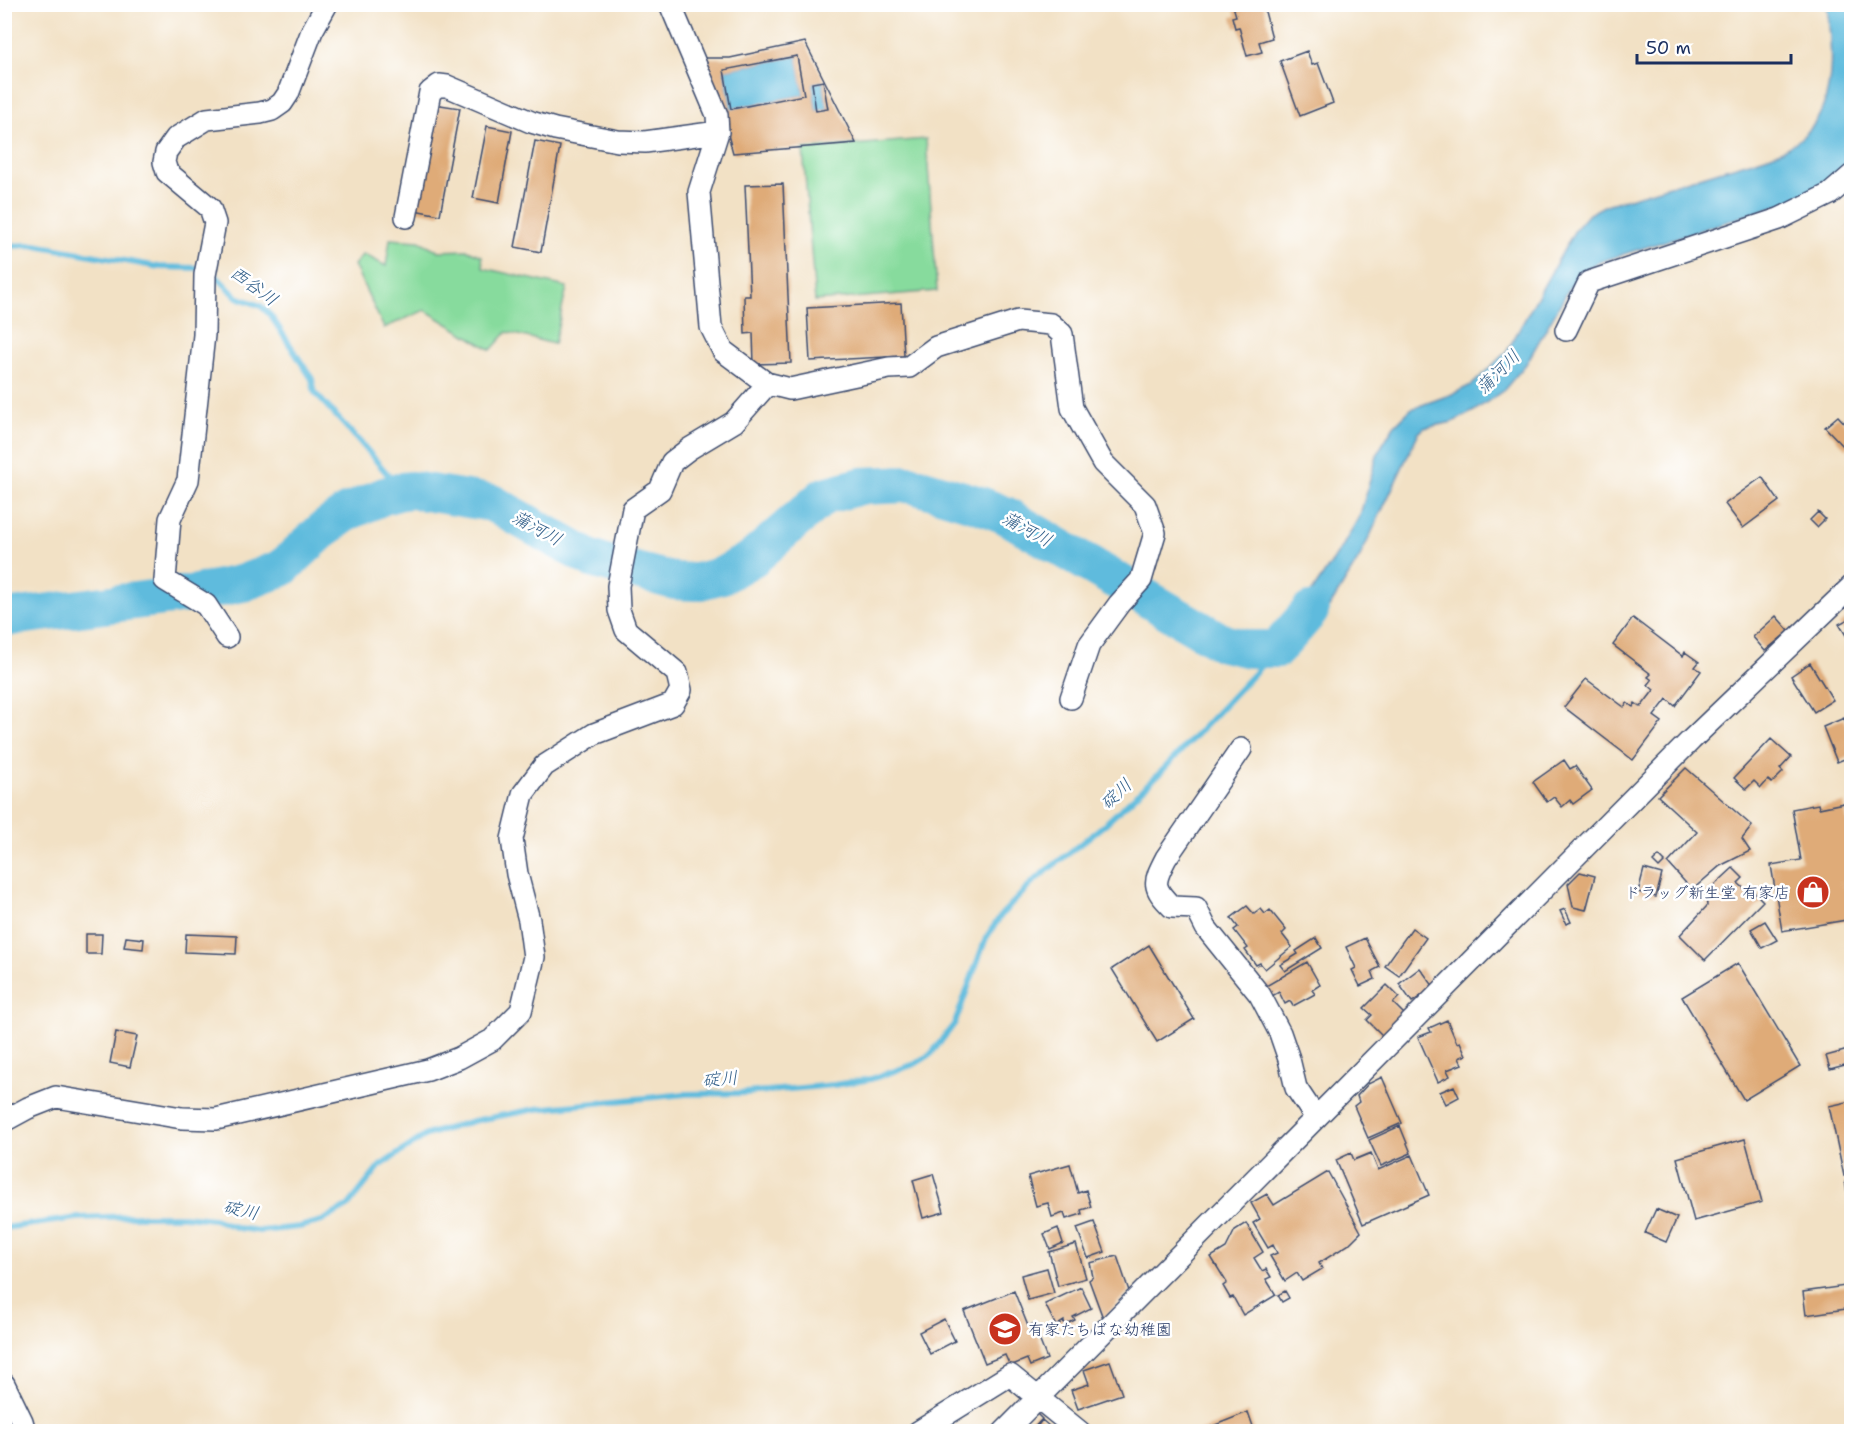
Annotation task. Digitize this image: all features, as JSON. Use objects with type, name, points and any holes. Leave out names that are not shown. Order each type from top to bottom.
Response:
[{"type":"street","points":[[226,638],[206,605],[165,580],[170,519],[189,480],[204,335],[206,272],[215,223],[210,208],[167,172],[164,162],[165,152],[176,138],[207,119],[260,113],[272,110],[282,102],[288,94],[312,31],[327,4]]},
{"type":"street","points":[[670,4],[717,115],[718,132],[699,192],[711,327],[723,351],[766,383],[790,389],[889,368],[909,367],[936,347],[1018,321],[1052,324],[1062,334],[1072,408],[1103,463],[1145,506],[1155,533],[1140,580],[1089,645],[1071,698]]},
{"type":"street","points":[[405,217],[430,92],[439,85],[447,86],[547,127],[608,139],[645,142],[718,132]]},
{"type":"street","points":[[1566,330],[1589,282],[1779,219],[1830,194],[1851,176]]},
{"type":"street","points":[[4,1121],[56,1097],[182,1118],[216,1119],[428,1070],[459,1058],[492,1040],[521,1011],[534,957],[530,920],[517,874],[512,839],[523,794],[544,765],[594,734],[673,704],[681,690],[677,673],[626,630],[619,610],[618,586],[633,509],[660,490],[672,462],[734,422],[766,383]]},
{"type":"street","points":[[1004,1431],[1691,740],[1851,586]]},
{"type":"street","points":[[1241,750],[1166,858],[1157,875],[1155,885],[1159,894],[1172,908],[1196,908],[1213,936],[1260,995],[1280,1033],[1296,1088],[1316,1118]]},
{"type":"street","points":[[918,1431],[1010,1375],[1080,1431]]},
{"type":"street","points":[[4,1384],[25,1431]]},
{"type":"green space","points":[[926,139],[937,291],[815,301],[803,149]]},
{"type":"green space","points":[[390,239],[419,241],[439,251],[468,250],[482,256],[483,268],[567,287],[554,344],[507,332],[491,350],[425,310],[384,328],[354,265],[363,254],[386,266]]},
{"type":"water","points":[[1827,5],[1851,5],[1852,160],[1823,185],[1782,204],[1596,263],[1580,273],[1526,364],[1504,390],[1474,411],[1453,422],[1424,428],[1418,434],[1360,557],[1330,606],[1296,642],[1277,649],[1285,625],[1312,592],[1360,515],[1378,452],[1394,426],[1411,409],[1473,384],[1507,351],[1575,230],[1589,214],[1606,205],[1781,151],[1809,130],[1816,121],[1827,95],[1831,49]]},
{"type":"water","points":[[797,56],[804,95],[731,109],[724,70]]},
{"type":"water","points":[[823,81],[828,109],[816,111],[812,83]]},
{"type":"building","points":[[1263,4],[1272,38],[1259,42],[1262,52],[1247,56],[1239,27],[1235,28],[1232,17],[1236,16],[1233,6]]},
{"type":"building","points":[[805,42],[856,143],[733,153],[715,87],[699,58],[730,58]],"holes":[[[797,56],[804,95],[731,109],[724,70]],[[823,81],[828,109],[816,111],[812,83]]]},
{"type":"building","points":[[1307,51],[1312,65],[1318,63],[1333,103],[1300,116],[1280,61]]},
{"type":"building","points":[[434,104],[460,108],[440,215],[414,210]]},
{"type":"building","points":[[487,126],[512,131],[499,203],[473,198]]},
{"type":"building","points":[[535,141],[560,146],[541,252],[515,247]]},
{"type":"building","points":[[783,184],[791,363],[754,364],[753,333],[745,334],[744,296],[750,296],[745,185]]},
{"type":"building","points":[[901,303],[904,356],[810,361],[807,308]]},
{"type":"building","points":[[1838,416],[1852,431],[1852,444],[1846,449],[1825,427]]},
{"type":"building","points":[[1762,477],[1779,501],[1743,528],[1725,504]]},
{"type":"building","points":[[1818,512],[1825,519],[1817,527],[1810,520]]},
{"type":"building","points":[[1776,616],[1789,631],[1765,651],[1753,637]]},
{"type":"building","points":[[1852,617],[1852,645],[1839,624]]},
{"type":"building","points":[[1633,618],[1683,656],[1685,652],[1699,662],[1695,667],[1701,671],[1675,706],[1667,699],[1654,716],[1662,722],[1633,760],[1564,707],[1586,679],[1624,707],[1627,703],[1633,707],[1635,703],[1641,707],[1654,690],[1648,685],[1652,680],[1648,677],[1651,674],[1613,645]]},
{"type":"building","points":[[1810,663],[1833,700],[1814,712],[1791,676]]},
{"type":"building","points":[[1844,718],[1852,737],[1852,756],[1837,762],[1823,727]]},
{"type":"building","points":[[1771,739],[1791,757],[1780,769],[1783,772],[1772,783],[1768,780],[1761,788],[1754,781],[1746,789],[1734,778]]},
{"type":"building","points":[[1564,760],[1570,769],[1575,766],[1592,790],[1573,804],[1570,800],[1562,807],[1554,797],[1547,802],[1533,782]]},
{"type":"building","points":[[1686,768],[1752,826],[1742,839],[1750,851],[1720,866],[1692,890],[1668,863],[1697,832],[1658,796]]},
{"type":"building","name":"ドラッグ新生堂 有家店","points":[[1844,803],[1852,844],[1852,919],[1782,931],[1771,865],[1801,860],[1792,809],[1818,804],[1819,808]]},
{"type":"building","points":[[1659,856],[1665,862],[1659,868],[1653,862]]},
{"type":"building","points":[[1733,868],[1743,878],[1738,883],[1749,893],[1752,890],[1763,901],[1705,960],[1680,935],[1707,906],[1706,893]]},
{"type":"building","points":[[1644,869],[1662,874],[1656,897],[1638,892]]},
{"type":"building","points":[[1580,872],[1595,876],[1586,910],[1573,907],[1568,884]]},
{"type":"building","points":[[1247,906],[1254,914],[1261,909],[1265,914],[1270,910],[1286,930],[1282,934],[1292,947],[1265,969],[1260,963],[1256,965],[1245,950],[1248,948],[1234,930],[1238,927],[1231,918]]},
{"type":"building","points":[[1565,909],[1571,922],[1566,924],[1560,911]]},
{"type":"building","points":[[1765,921],[1777,940],[1762,948],[1751,929]]},
{"type":"building","points":[[1412,928],[1426,938],[1399,976],[1385,966]]},
{"type":"building","points":[[86,934],[102,934],[101,954],[86,954]]},
{"type":"building","points":[[186,934],[237,936],[236,954],[185,952]]},
{"type":"building","points":[[126,937],[144,939],[143,949],[124,947]]},
{"type":"building","points":[[1316,938],[1322,948],[1285,971],[1280,965],[1298,954],[1296,951]]},
{"type":"building","points":[[1365,938],[1380,967],[1372,971],[1375,979],[1360,986],[1352,970],[1356,968],[1346,947]]},
{"type":"building","points":[[1149,945],[1194,1019],[1157,1042],[1112,969]]},
{"type":"building","points":[[1307,962],[1320,985],[1312,990],[1315,994],[1293,1006],[1290,1001],[1285,1004],[1279,992],[1272,996],[1266,986]]},
{"type":"building","points":[[1738,963],[1800,1066],[1744,1100],[1682,997]]},
{"type":"building","points":[[1420,968],[1434,987],[1412,1002],[1399,984]]},
{"type":"building","points":[[1387,985],[1399,997],[1393,1003],[1405,1015],[1383,1036],[1367,1020],[1372,1015],[1364,1008]]},
{"type":"building","points":[[1447,1020],[1457,1043],[1460,1042],[1466,1055],[1459,1058],[1462,1064],[1447,1070],[1450,1076],[1438,1082],[1418,1037],[1431,1032],[1429,1028]]},
{"type":"building","points":[[116,1032],[137,1036],[130,1067],[110,1063]]},
{"type":"building","points":[[1848,1050],[1852,1063],[1830,1069],[1826,1056]]},
{"type":"building","points":[[1382,1077],[1402,1123],[1368,1138],[1354,1106],[1359,1102],[1357,1096],[1368,1084]]},
{"type":"building","points":[[1454,1086],[1459,1097],[1446,1104],[1440,1092]]},
{"type":"building","points":[[1852,1101],[1852,1174],[1844,1176],[1829,1106]]},
{"type":"building","points":[[1400,1126],[1411,1153],[1381,1166],[1369,1140]]},
{"type":"building","points":[[1745,1139],[1762,1202],[1694,1221],[1677,1158]]},
{"type":"building","points":[[1351,1153],[1354,1160],[1371,1153],[1378,1170],[1412,1155],[1429,1195],[1363,1224],[1336,1160]]},
{"type":"building","points":[[1070,1164],[1078,1193],[1086,1190],[1091,1207],[1081,1210],[1082,1214],[1066,1219],[1064,1213],[1052,1217],[1048,1203],[1036,1206],[1028,1176]]},
{"type":"building","points":[[1328,1172],[1361,1232],[1348,1245],[1319,1263],[1322,1269],[1302,1281],[1297,1273],[1285,1281],[1270,1256],[1277,1253],[1273,1245],[1268,1248],[1253,1223],[1260,1219],[1251,1203],[1267,1194],[1274,1205]]},
{"type":"building","points":[[933,1174],[944,1212],[923,1218],[913,1180]]},
{"type":"building","points":[[1852,1181],[1852,1209],[1850,1209],[1845,1182]]},
{"type":"building","points":[[1656,1209],[1677,1218],[1666,1242],[1645,1233]]},
{"type":"building","points":[[1094,1222],[1105,1252],[1088,1258],[1077,1228]]},
{"type":"building","points":[[1246,1223],[1263,1252],[1254,1258],[1262,1271],[1266,1269],[1271,1277],[1266,1279],[1276,1295],[1243,1315],[1233,1297],[1230,1298],[1223,1286],[1227,1283],[1211,1257],[1226,1248],[1235,1230]]},
{"type":"building","points":[[1058,1228],[1063,1243],[1050,1249],[1044,1234]]},
{"type":"building","points":[[1076,1244],[1086,1278],[1058,1286],[1049,1252]]},
{"type":"building","points":[[1117,1256],[1129,1291],[1103,1318],[1089,1280],[1093,1277],[1090,1263]]},
{"type":"building","points":[[1047,1268],[1054,1293],[1028,1300],[1021,1275]]},
{"type":"building","points":[[1852,1285],[1852,1308],[1806,1315],[1803,1292]]},
{"type":"building","points":[[1081,1287],[1091,1308],[1073,1317],[1075,1320],[1065,1325],[1064,1321],[1056,1326],[1045,1304]]},
{"type":"building","points":[[1014,1291],[1028,1326],[1033,1324],[1047,1359],[1030,1366],[1027,1359],[1010,1366],[1005,1355],[985,1363],[964,1311]]},
{"type":"building","points":[[1285,1291],[1289,1298],[1282,1302],[1278,1295]]},
{"type":"building","points":[[944,1319],[955,1341],[930,1354],[919,1332]]},
{"type":"building","points":[[1110,1361],[1122,1394],[1078,1409],[1071,1390],[1089,1384],[1084,1370]]},
{"type":"building","points":[[1248,1412],[1255,1432],[1200,1432],[1200,1431]]},
{"type":"building","points":[[1036,1413],[1042,1419],[1030,1432],[1019,1432]]},
{"type":"building","points":[[1042,1420],[1056,1432],[1033,1432]]},
{"type":"waterway","name":"西谷川","points":[[4,246],[35,245],[159,267],[197,268],[214,274],[237,297],[261,306],[271,316],[312,379],[315,393],[402,491]]},
{"type":"waterway","name":"蒲河川","points":[[4,618],[196,593],[243,583],[282,568],[324,529],[348,512],[384,496],[402,491],[412,490],[492,503],[591,559],[674,581],[697,582],[723,575],[753,558],[824,496],[861,486],[910,484],[1005,515],[1223,643],[1249,649],[1277,649],[1310,611]]},
{"type":"waterway","name":"碇川","points":[[4,1228],[77,1218],[132,1216],[184,1216],[214,1219],[238,1228],[260,1231],[299,1227],[322,1221],[348,1206],[380,1166],[426,1135],[473,1121],[536,1109],[685,1094],[746,1093],[834,1085],[871,1079],[915,1064],[931,1054],[955,1023],[986,938],[1002,914],[1035,880],[1104,825],[1161,772],[1277,649]]},
{"type":"place","name":"ドラッグ新生堂 有家店","points":[[1813,892]]},
{"type":"place","name":"有家たちばな幼稚園","points":[[1005,1329]]}]
